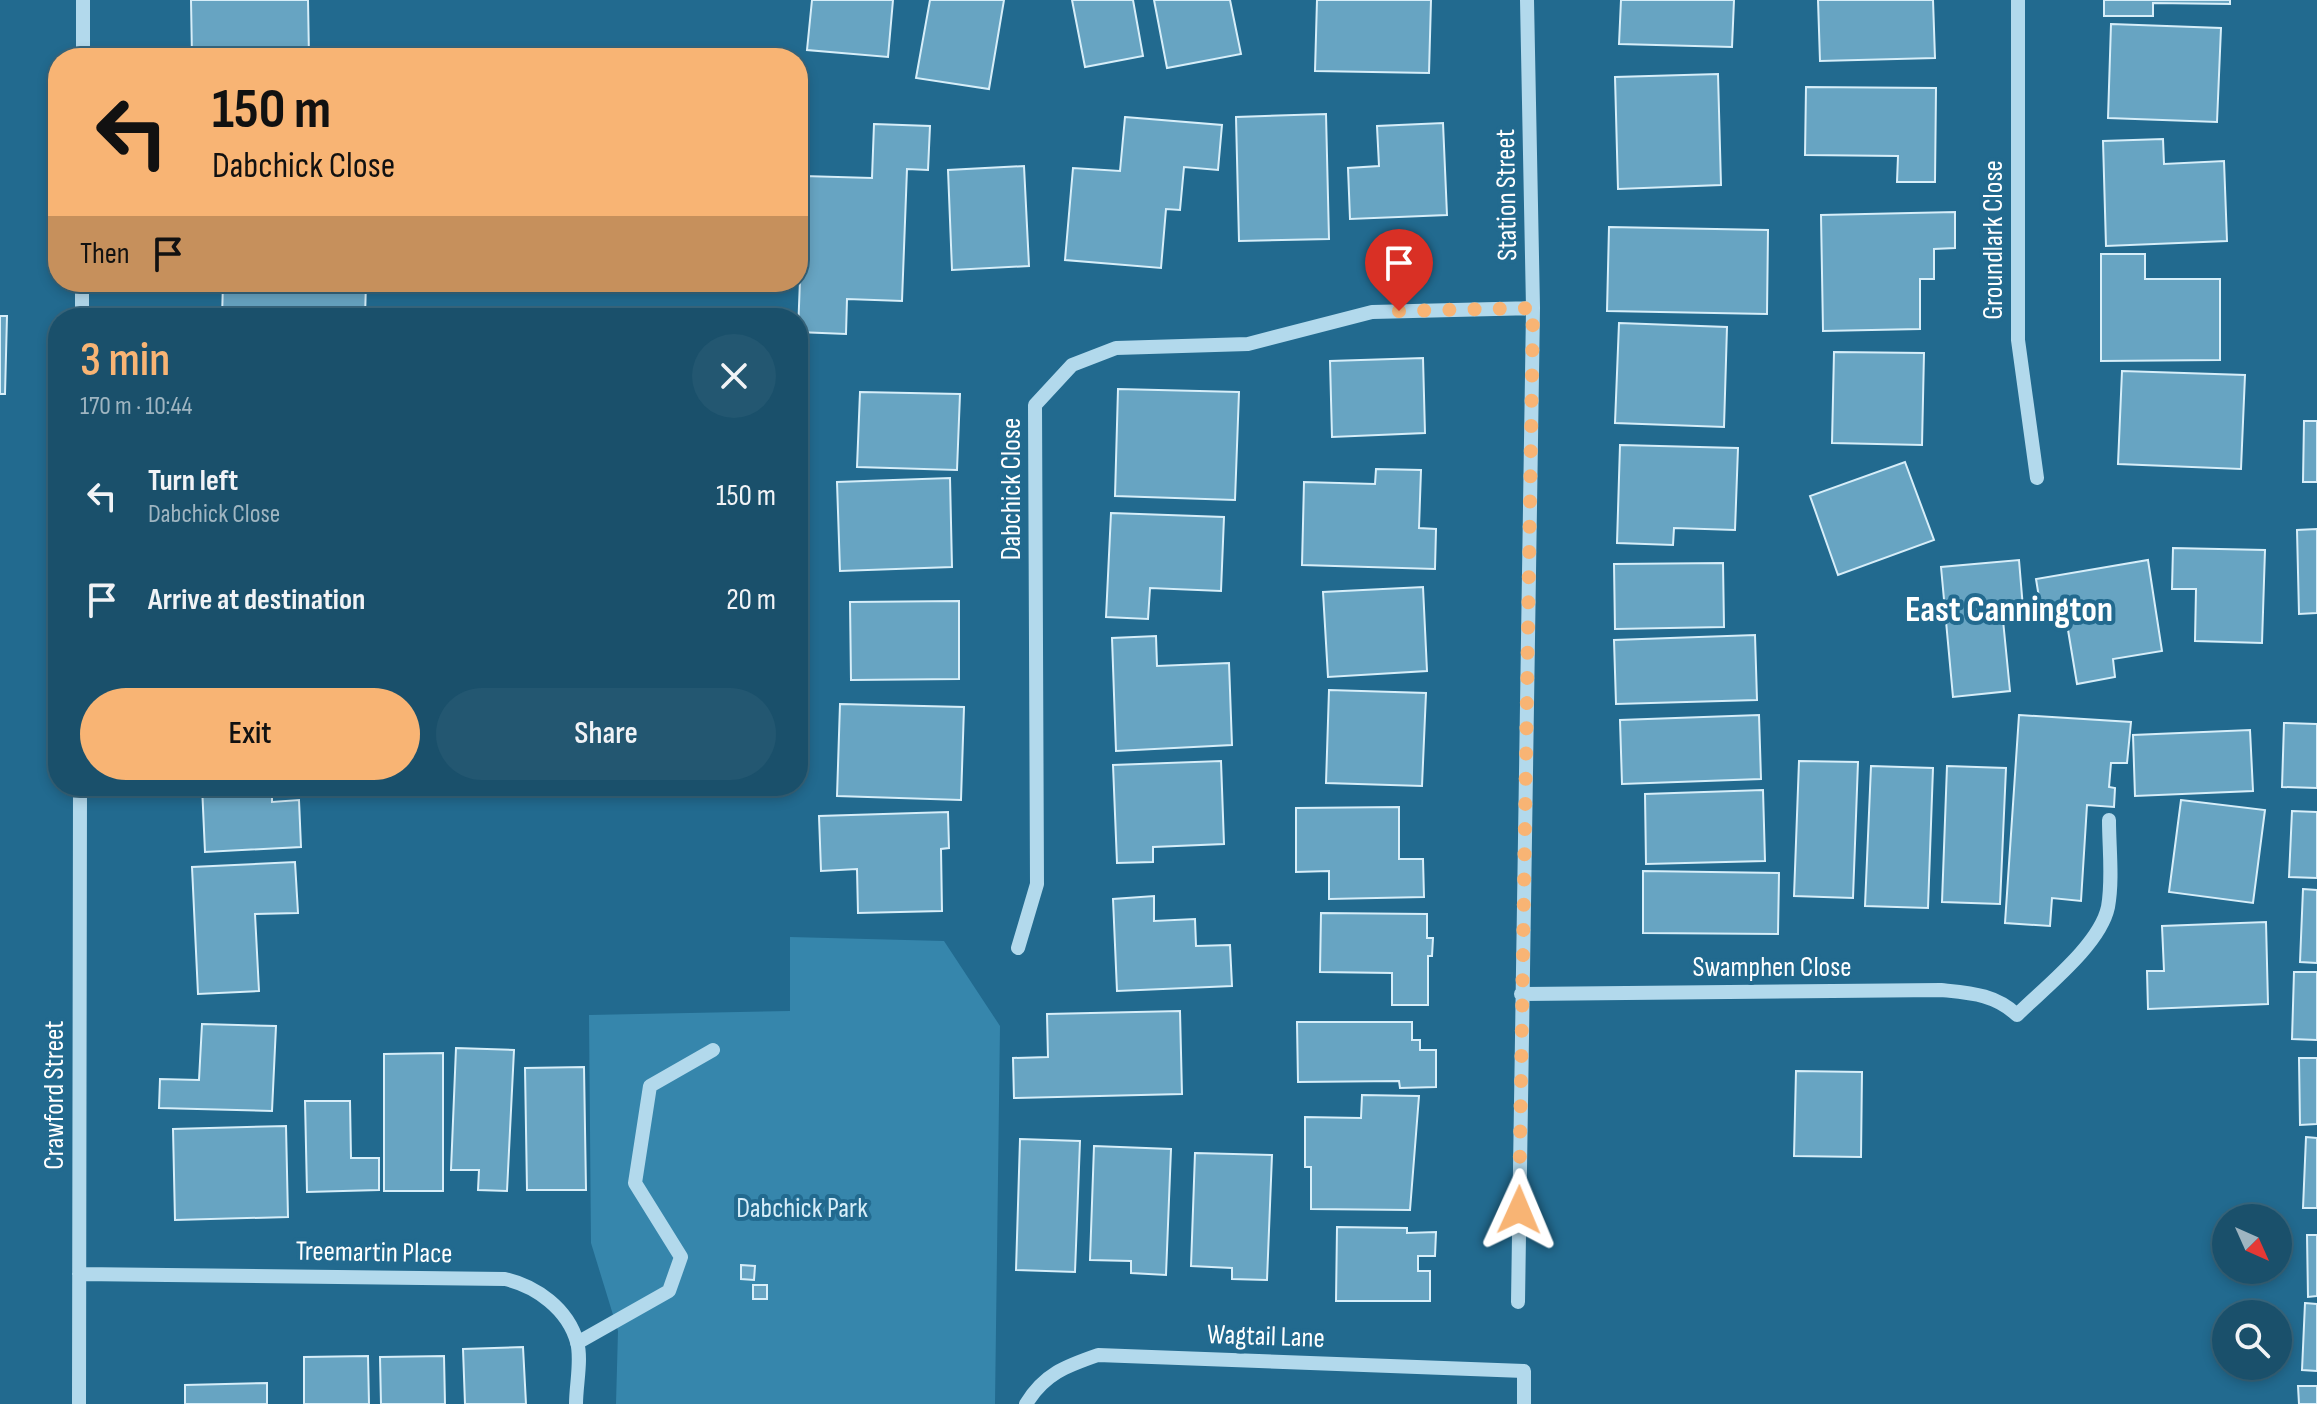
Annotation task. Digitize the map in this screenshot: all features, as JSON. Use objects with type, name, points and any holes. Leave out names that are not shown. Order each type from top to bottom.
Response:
[{"type":"street","points":[[83,0],[83,48]]},
{"type":"street","name":"Station Street","points":[[1518,1302],[1533,308],[1527,0]]},
{"type":"street","name":"Groundlark Close","points":[[2018,0],[2018,340],[2037,478]]},
{"type":"street","name":"Dabchick Close","points":[[1018,948],[1037,884],[1035,405],[1072,365],[1116,348],[1248,344],[1372,312],[1533,308]]},
{"type":"street","name":"Crawford Street","points":[[79,1404],[80,796]]},
{"type":"street","name":"Swamphen Close","points":[[1521,994],[1941,990],[1983,995],[2006,1005],[2017,1015],[2081,950],[2102,922],[2109,892],[2109,820]]},
{"type":"street","points":[[576,1404],[577,1343],[669,1291],[681,1257],[635,1183],[650,1086],[713,1050]]},
{"type":"street","name":"Treemartin Place","points":[[79,1274],[505,1279],[527,1284],[544,1296],[564,1316],[577,1343]]},
{"type":"street","name":"Wagtail Lane","points":[[1026,1404],[1037,1385],[1059,1368],[1098,1355],[1524,1371],[1524,1404]]},
{"type":"green space","name":"Dabchick Park","points":[[790,937],[944,941],[1000,1026],[995,1404],[616,1404],[618,1331],[591,1243],[589,1015],[790,1011]]},
{"type":"building","points":[[191,0],[308,0],[309,48],[192,48]]},
{"type":"building","points":[[812,0],[893,0],[888,57],[807,48]]},
{"type":"building","points":[[930,0],[1004,0],[989,89],[916,78]]},
{"type":"building","points":[[1072,0],[1133,0],[1143,56],[1085,67]]},
{"type":"building","points":[[1154,0],[1230,0],[1241,54],[1167,68]]},
{"type":"building","points":[[1317,0],[1431,0],[1429,73],[1315,71]]},
{"type":"building","points":[[1621,0],[1734,0],[1732,47],[1619,44]]},
{"type":"building","points":[[1818,0],[1933,0],[1935,58],[1820,61]]},
{"type":"building","points":[[2104,0],[2230,0],[2230,4],[2153,3],[2153,16],[2104,16]]},
{"type":"building","points":[[2111,24],[2221,28],[2217,122],[2108,118]]},
{"type":"building","points":[[1718,74],[1721,185],[1618,189],[1615,77]]},
{"type":"building","points":[[1806,87],[1936,88],[1935,182],[1897,182],[1898,156],[1805,155]]},
{"type":"building","points":[[1326,114],[1329,239],[1239,241],[1236,117]]},
{"type":"building","points":[[1125,117],[1222,125],[1218,170],[1184,167],[1180,210],[1166,209],[1161,268],[1065,260],[1073,168],[1120,171]]},
{"type":"building","points":[[1443,123],[1447,215],[1350,219],[1348,168],[1379,166],[1377,126]]},
{"type":"building","points":[[874,124],[930,126],[928,170],[907,169],[902,301],[847,299],[846,334],[808,332],[808,308],[799,308],[800,292],[808,292],[808,176],[872,178]]},
{"type":"building","points":[[2163,139],[2164,164],[2224,161],[2227,241],[2106,246],[2103,141]]},
{"type":"building","points":[[1024,166],[1029,266],[952,270],[948,170]]},
{"type":"building","points":[[1955,212],[1955,248],[1934,249],[1934,279],[1920,279],[1920,329],[1823,331],[1821,215]]},
{"type":"building","points":[[1609,227],[1768,230],[1767,314],[1607,311]]},
{"type":"building","points":[[2101,254],[2145,254],[2145,279],[2220,279],[2220,360],[2101,361]]},
{"type":"building","points":[[223,292],[366,292],[365,308],[222,308]]},
{"type":"building","points":[[0,316],[7,316],[5,394],[0,394]]},
{"type":"building","points":[[1619,323],[1727,327],[1724,427],[1615,423]]},
{"type":"building","points":[[1834,352],[1924,353],[1922,445],[1832,443]]},
{"type":"building","points":[[1423,358],[1425,433],[1332,437],[1330,361]]},
{"type":"building","points":[[2122,371],[2245,375],[2241,469],[2118,464]]},
{"type":"building","points":[[1118,389],[1239,392],[1235,500],[1115,496]]},
{"type":"building","points":[[860,392],[960,394],[957,470],[857,467]]},
{"type":"building","points":[[2304,421],[2317,421],[2317,482],[2303,482]]},
{"type":"building","points":[[1620,445],[1738,448],[1735,530],[1674,528],[1673,545],[1617,543]]},
{"type":"building","points":[[1905,462],[1934,540],[1838,575],[1810,496]]},
{"type":"building","points":[[1376,469],[1421,470],[1419,528],[1436,529],[1435,569],[1302,565],[1304,482],[1375,484]]},
{"type":"building","points":[[950,478],[952,567],[840,571],[837,482]]},
{"type":"building","points":[[1111,513],[1224,517],[1221,591],[1150,588],[1148,619],[1106,617]]},
{"type":"building","points":[[2317,529],[2317,613],[2299,614],[2297,530]]},
{"type":"building","points":[[2173,548],[2265,550],[2262,643],[2195,641],[2196,589],[2172,589]]},
{"type":"building","points":[[2019,560],[2023,608],[2002,610],[2010,691],[1953,697],[1941,567]]},
{"type":"building","points":[[2148,560],[2162,651],[2113,659],[2115,677],[2077,684],[2065,612],[2042,616],[2036,579]]},
{"type":"building","points":[[1723,563],[1724,627],[1615,629],[1614,564]]},
{"type":"building","points":[[1423,587],[1427,671],[1328,677],[1323,592]]},
{"type":"building","points":[[959,601],[959,679],[851,680],[850,602]]},
{"type":"building","points":[[1755,635],[1757,700],[1616,704],[1614,640]]},
{"type":"building","points":[[1156,636],[1157,666],[1229,663],[1232,745],[1116,751],[1112,638]]},
{"type":"building","points":[[1329,690],[1426,693],[1422,786],[1326,783]]},
{"type":"building","points":[[840,704],[964,707],[961,800],[837,796]]},
{"type":"building","points":[[1759,715],[1761,779],[1622,784],[1620,720]]},
{"type":"building","points":[[2019,715],[2131,722],[2127,763],[2111,763],[2109,787],[2115,788],[2114,807],[2087,805],[2081,901],[2052,898],[2050,926],[2005,923]]},
{"type":"building","points":[[2284,723],[2317,724],[2317,788],[2282,787]]},
{"type":"building","points":[[2250,730],[2253,791],[2135,796],[2133,735]]},
{"type":"building","points":[[1221,761],[1224,844],[1153,847],[1153,862],[1117,863],[1113,765]]},
{"type":"building","points":[[1799,761],[1858,762],[1853,898],[1794,896]]},
{"type":"building","points":[[1871,766],[1933,768],[1928,908],[1865,906]]},
{"type":"building","points":[[1947,766],[2006,768],[2000,904],[1942,902]]},
{"type":"building","points":[[1763,790],[1765,861],[1646,864],[1645,794]]},
{"type":"building","points":[[202,796],[272,796],[272,802],[299,800],[301,847],[205,852]]},
{"type":"building","points":[[2181,800],[2265,810],[2253,903],[2169,892]]},
{"type":"building","points":[[1399,807],[1399,859],[1423,859],[1424,897],[1329,899],[1329,871],[1296,872],[1296,808]]},
{"type":"building","points":[[2292,811],[2317,812],[2317,878],[2289,877]]},
{"type":"building","points":[[948,812],[949,848],[941,849],[942,911],[858,913],[857,869],[821,871],[819,816]]},
{"type":"building","points":[[295,862],[298,913],[255,914],[259,991],[198,994],[192,867]]},
{"type":"building","points":[[1643,871],[1779,873],[1778,934],[1643,933]]},
{"type":"building","points":[[2303,889],[2317,890],[2317,963],[2300,962]]},
{"type":"building","points":[[1154,896],[1154,921],[1195,919],[1196,946],[1230,945],[1232,986],[1117,991],[1113,899]]},
{"type":"building","points":[[1321,913],[1427,914],[1427,938],[1433,938],[1432,956],[1428,956],[1428,1005],[1392,1005],[1392,973],[1320,972]]},
{"type":"building","points":[[2266,922],[2268,1004],[2148,1009],[2147,971],[2164,971],[2162,926]]},
{"type":"building","points":[[2294,972],[2317,972],[2317,1040],[2292,1039]]},
{"type":"building","points":[[1180,1011],[1182,1094],[1014,1098],[1013,1058],[1048,1057],[1047,1014]]},
{"type":"building","points":[[1297,1022],[1412,1022],[1412,1040],[1420,1040],[1420,1050],[1436,1050],[1436,1087],[1400,1088],[1399,1081],[1298,1082]]},
{"type":"building","points":[[202,1024],[276,1026],[272,1111],[159,1108],[160,1079],[199,1080]]},
{"type":"building","points":[[456,1048],[514,1050],[507,1191],[478,1190],[479,1170],[451,1170]]},
{"type":"building","points":[[443,1053],[443,1191],[384,1191],[384,1054]]},
{"type":"building","points":[[2299,1058],[2317,1058],[2317,1124],[2300,1125]]},
{"type":"building","points":[[584,1067],[586,1190],[527,1190],[525,1068]]},
{"type":"building","points":[[1796,1071],[1862,1072],[1861,1157],[1794,1156]]},
{"type":"building","points":[[1362,1095],[1419,1096],[1410,1210],[1311,1209],[1311,1167],[1305,1167],[1305,1117],[1361,1118]]},
{"type":"building","points":[[305,1101],[350,1101],[351,1158],[379,1158],[379,1190],[307,1192]]},
{"type":"building","points":[[286,1126],[288,1217],[175,1220],[173,1129]]},
{"type":"building","points":[[2306,1137],[2317,1138],[2317,1208],[2303,1208]]},
{"type":"building","points":[[1020,1139],[1080,1141],[1075,1272],[1016,1270]]},
{"type":"building","points":[[1094,1146],[1171,1149],[1166,1275],[1131,1273],[1131,1261],[1090,1260]]},
{"type":"building","points":[[1195,1153],[1272,1155],[1267,1280],[1232,1279],[1232,1268],[1191,1266]]},
{"type":"building","points":[[1337,1227],[1407,1228],[1407,1233],[1436,1232],[1435,1256],[1418,1256],[1418,1271],[1430,1271],[1430,1301],[1336,1301]]},
{"type":"building","points":[[2307,1235],[2317,1235],[2317,1296],[2308,1297]]},
{"type":"building","points":[[741,1265],[755,1266],[754,1280],[741,1279]]},
{"type":"building","points":[[753,1285],[767,1285],[767,1299],[753,1299]]},
{"type":"building","points":[[2305,1303],[2317,1304],[2317,1371],[2302,1370]]},
{"type":"building","points":[[523,1347],[526,1404],[465,1404],[463,1349]]},
{"type":"building","points":[[368,1356],[369,1404],[304,1404],[304,1357]]},
{"type":"building","points":[[444,1356],[445,1404],[381,1404],[380,1357]]},
{"type":"building","points":[[267,1383],[267,1404],[185,1404],[185,1385]]},
{"type":"building","points":[[2298,1386],[2317,1386],[2317,1404],[2299,1404]]},
{"type":"district","name":"East Cannington","points":[[2009,608]]},
{"type":"route","points":[[1399,311],[1533,308],[1519,1210]]}]
